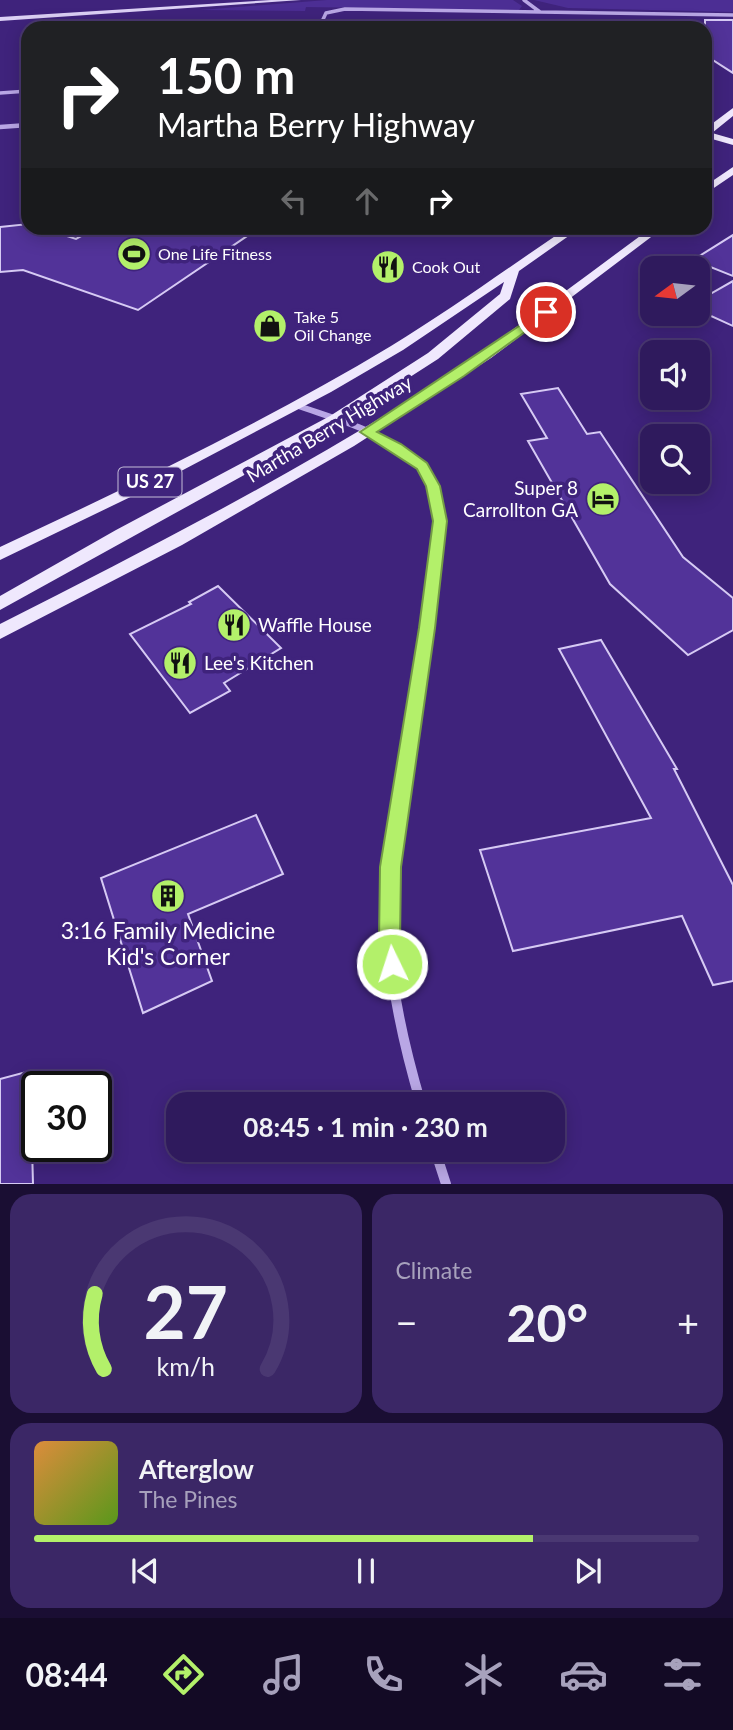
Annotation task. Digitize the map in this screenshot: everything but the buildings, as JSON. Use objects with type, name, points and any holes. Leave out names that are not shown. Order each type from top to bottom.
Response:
[{"type":"main road","points":[[712,128],[733,111]]},
{"type":"main road","points":[[712,136],[733,142]]},
{"type":"main road","points":[[712,186],[733,170]]},
{"type":"main road","name":"Martha Berry Highway","points":[[0,554],[116,500],[373,363],[437,323],[564,235]]},
{"type":"main road","name":"Martha Berry Highway","points":[[0,632],[238,509],[367,432],[499,347],[648,235]]},
{"type":"main road","points":[[0,604],[122,534],[335,419],[433,356],[506,296],[514,269]]},
{"type":"street","points":[[0,18],[298,0]]},
{"type":"street","points":[[524,0],[541,12]]},
{"type":"street","points":[[321,21],[323,15],[330,11],[733,15]]},
{"type":"street","points":[[0,93],[21,92]]},
{"type":"street","points":[[0,127],[21,126]]},
{"type":"street","points":[[296,405],[367,432],[396,447],[422,466],[433,486],[440,521],[427,628],[391,867],[389,942],[403,1044],[417,1092]]},
{"type":"street","points":[[438,1162],[443,1183]]},
{"type":"shaded area","points":[[327,0],[513,0],[522,6],[519,10],[306,7],[305,11],[200,10]]},
{"type":"shaded area","points":[[534,0],[733,0],[733,12],[568,8]]},
{"type":"place","name":"One Life Fitness","points":[[134,254]]},
{"type":"place","name":"Cook Out","points":[[388,267]]},
{"type":"place","name":"Take 5 Oil Change","points":[[270,326]]},
{"type":"place","name":"Super 8 Carrollton GA","points":[[603,499]]},
{"type":"place","name":"Waffle House","points":[[234,625]]},
{"type":"place","name":"Lee's Kitchen","points":[[180,663]]},
{"type":"place","name":"3:16 Family Medicine Kid's Corner","points":[[168,896]]},
{"type":"route","points":[[392,964],[389,942],[391,867],[427,628],[440,521],[433,486],[422,466],[396,447],[367,432],[460,374],[546,312]]}]
